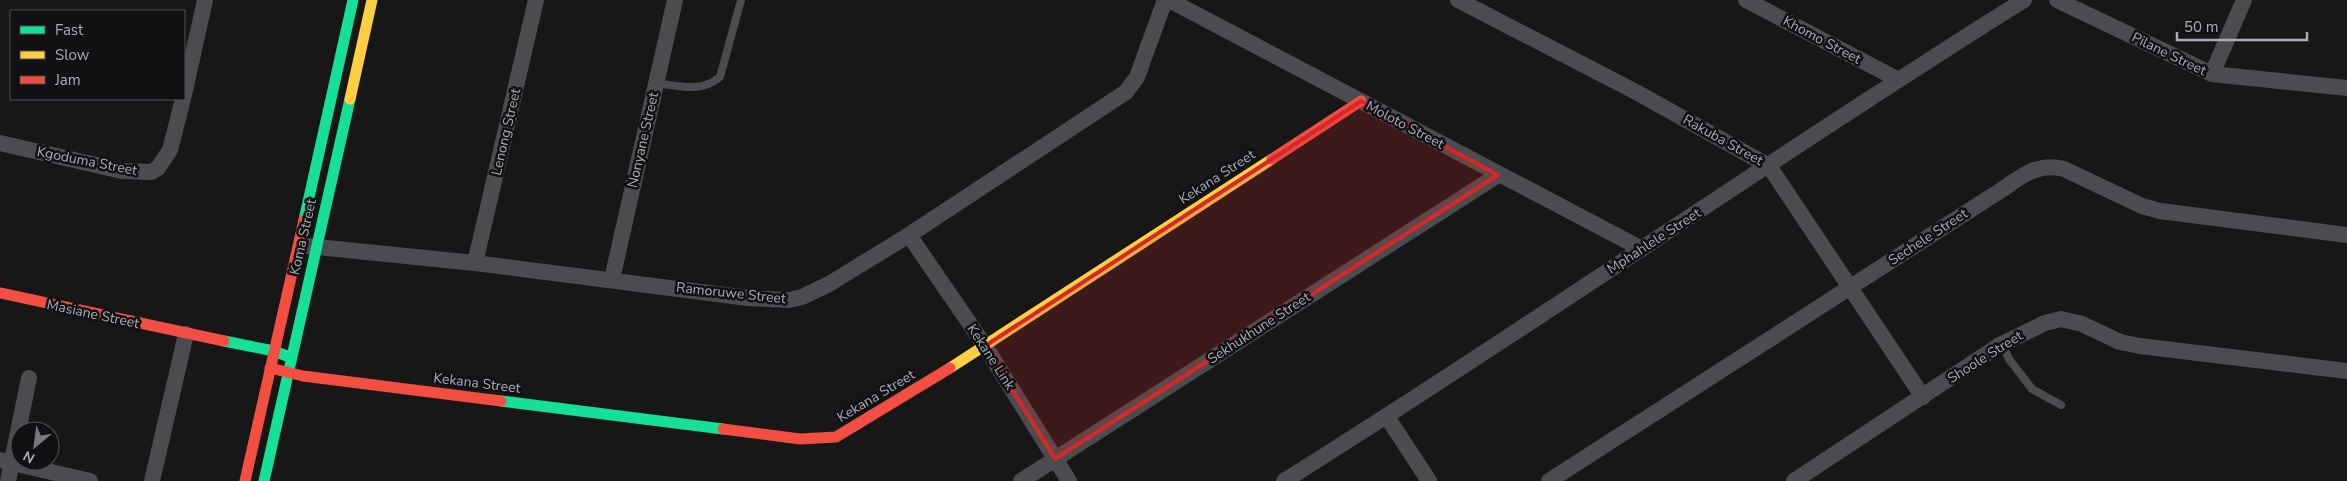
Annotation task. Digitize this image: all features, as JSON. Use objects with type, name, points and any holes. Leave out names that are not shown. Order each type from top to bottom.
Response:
[{"type":"street","name":"Kgoduma Street","points":[[185,88],[205,0]]},
{"type":"street","name":"Koma Street","points":[[245,481],[353,0]]},
{"type":"street","name":"Koma Street","points":[[264,481],[372,0]]},
{"type":"street","name":"Lenong Street","points":[[476,263],[536,0]]},
{"type":"street","name":"Nonyane Street","points":[[612,280],[675,0]]},
{"type":"street","name":"Ramoruwe Street","points":[[297,246],[476,263],[748,298],[789,300],[802,297],[829,284],[909,235],[1126,92],[1137,77],[1165,0]]},
{"type":"street","name":"Moloto Street","points":[[1169,0],[1498,175],[1642,249]]},
{"type":"street","name":"Rakuba Street","points":[[1458,0],[1636,92],[1769,166],[1923,397]]},
{"type":"street","name":"Khomo Street","points":[[1746,0],[1897,79]]},
{"type":"street","name":"Mphahlele Street","points":[[1284,481],[1387,417],[1769,166],[1897,79],[2024,0]]},
{"type":"street","name":"Pilane Street","points":[[2057,0],[2212,74],[2347,88]]},
{"type":"street","points":[[2212,74],[2244,0]]},
{"type":"street","name":"Kgoduma Street","points":[[0,143],[122,171],[151,172],[165,161],[170,150],[182,100]]},
{"type":"street","name":"Kekana Street","points":[[270,368],[288,374],[800,439],[836,437],[849,431],[985,346],[1361,101]]},
{"type":"street","name":"Sechele Street","points":[[1549,481],[2025,173],[2051,165],[2064,169],[2142,206],[2160,211],[2347,235]]},
{"type":"street","name":"Sekhukhune Street","points":[[1021,481],[1498,175]]},
{"type":"street","name":"Kekane Link","points":[[909,235],[985,346],[1069,481]]},
{"type":"street","name":"Masiane Street","points":[[0,293],[186,334],[274,350],[291,358]]},
{"type":"street","name":"Shoole Street","points":[[1794,481],[2002,344],[2045,323],[2061,319],[2082,324],[2120,342],[2140,346],[2347,371]]},
{"type":"street","points":[[152,481],[186,334]]},
{"type":"street","points":[[8,481],[6,462],[29,378]]},
{"type":"street","points":[[1387,417],[1429,481]]},
{"type":"street","points":[[6,462],[90,481]]},
{"type":"lane","points":[[656,83],[700,87],[710,85],[720,77],[741,0]]},
{"type":"lane","points":[[2002,344],[2009,359],[2032,389],[2061,405]]},
{"type":"highlighted area","points":[[1361,101],[1498,175],[1055,459],[985,346]]},
{"type":"traffic: fast","points":[[304,220],[353,0]]},
{"type":"traffic: fast","points":[[264,481],[350,99]]},
{"type":"traffic: fast","points":[[224,341],[274,351],[287,356]]},
{"type":"traffic: fast","points":[[501,401],[723,429]]},
{"type":"traffic: slow","points":[[350,99],[372,0]]},
{"type":"traffic: slow","points":[[950,368],[1272,159]]},
{"type":"traffic: jam","points":[[1272,159],[1361,101]]},
{"type":"traffic: jam","points":[[245,481],[304,220]]},
{"type":"traffic: jam","points":[[0,293],[224,341]]},
{"type":"traffic: jam","points":[[270,368],[303,376],[501,401]]},
{"type":"traffic: jam","points":[[723,429],[800,439],[836,437],[950,368]]}]
